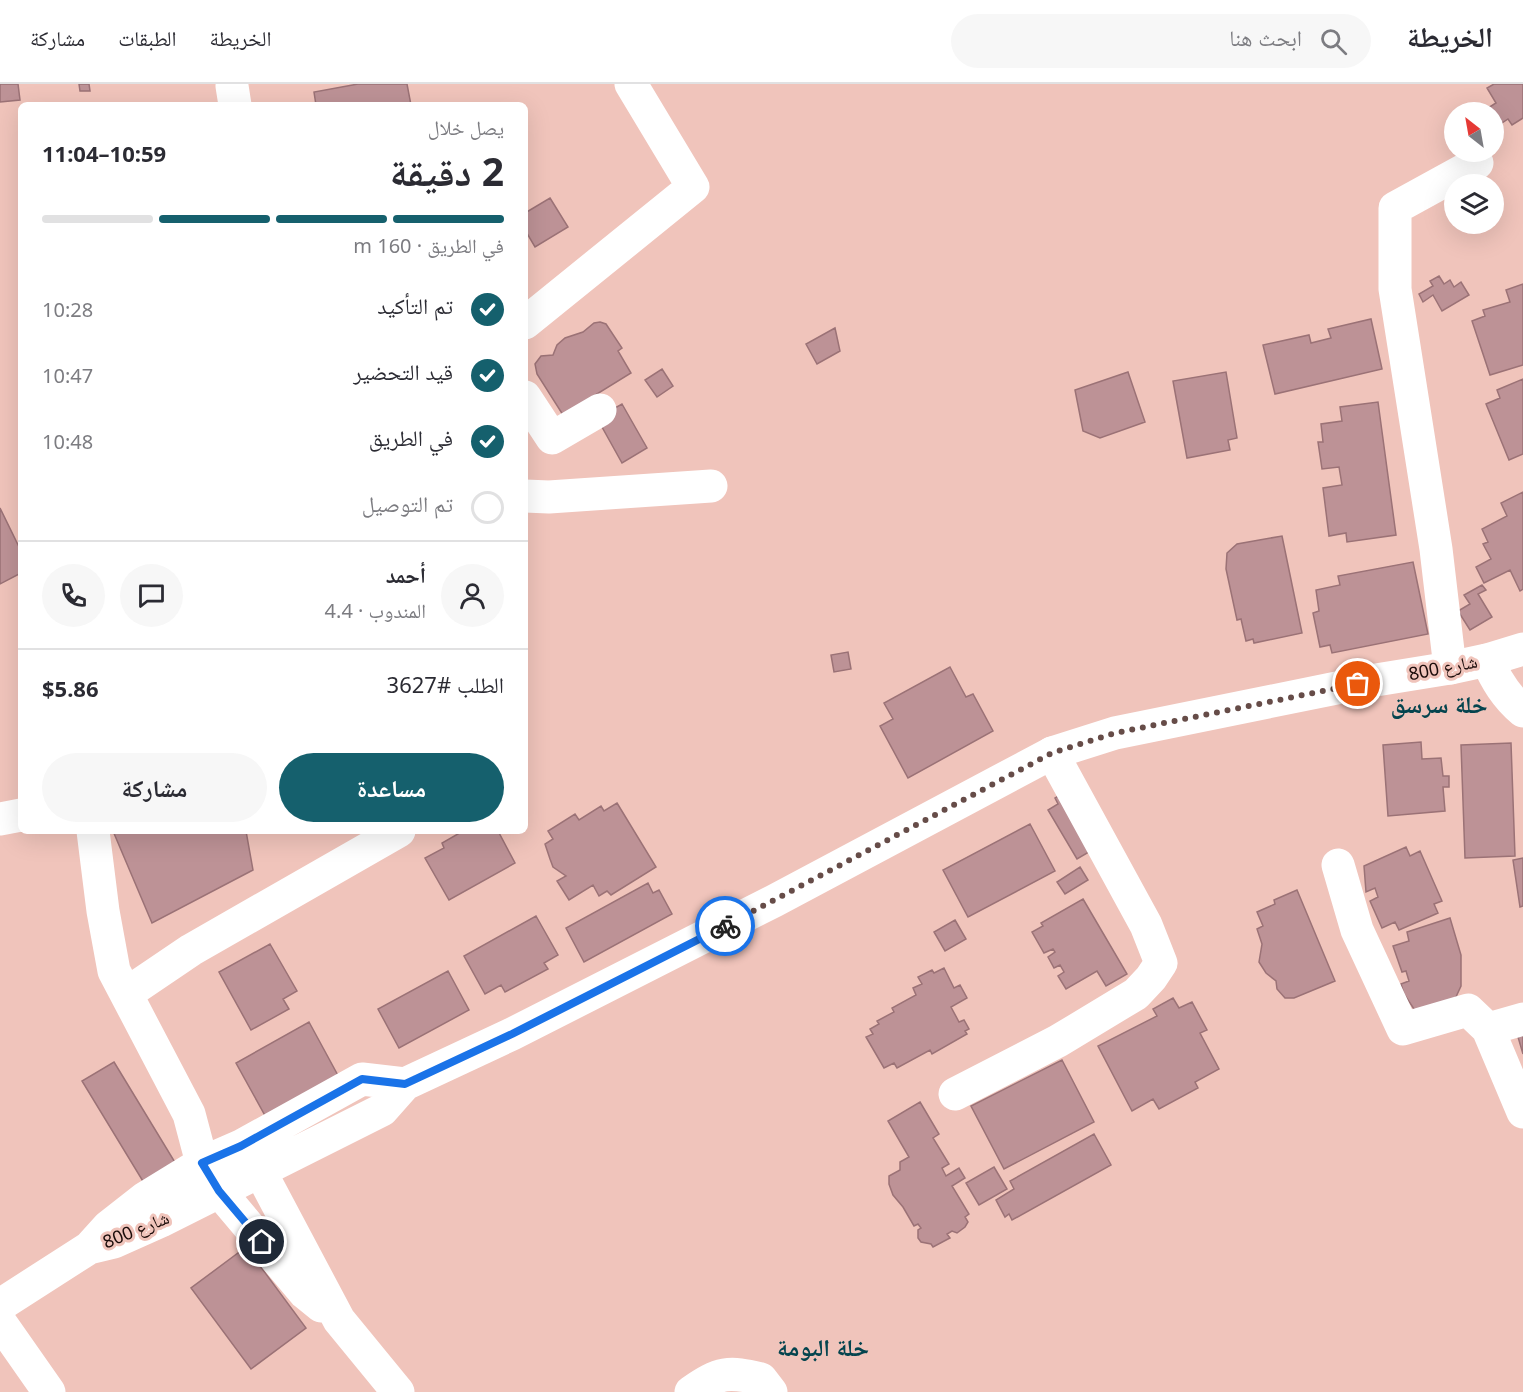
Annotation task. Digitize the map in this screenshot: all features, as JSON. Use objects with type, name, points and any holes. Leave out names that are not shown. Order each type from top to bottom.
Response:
[{"type":"street","points":[[528,321],[693,187],[631,84]]},
{"type":"street","points":[[1450,668],[1436,549],[1395,289],[1395,208],[1477,163]]},
{"type":"street","points":[[528,402],[552,438],[600,410]]},
{"type":"street","points":[[528,496],[549,497],[711,486]]},
{"type":"street","name":"شارع 800","points":[[88,1248],[114,1242],[261,1173],[382,1110],[405,1084],[512,1034],[753,911],[1052,753],[1115,733],[1376,680],[1450,668],[1523,649]]},
{"type":"street","points":[[1487,660],[1498,683],[1512,703],[1523,711]]},
{"type":"street","points":[[955,1094],[1058,1041],[1136,994],[1161,963],[1146,925],[1052,753]]},
{"type":"street","points":[[0,819],[18,816]]},
{"type":"street","points":[[93,834],[103,911],[114,971],[189,1114],[202,1163],[219,1191],[305,1293],[339,1320]]},
{"type":"street","points":[[126,994],[191,950],[394,834]]},
{"type":"street","points":[[1338,865],[1357,930],[1403,1029],[1468,1010],[1488,1029],[1523,1112]]},
{"type":"street","points":[[1488,1029],[1523,1019]]},
{"type":"street","name":"شارع 800","points":[[88,1248],[108,1227],[145,1198],[202,1163],[241,1146],[362,1079],[405,1084]]},
{"type":"street","points":[[189,1114],[241,1146],[261,1173],[339,1320],[398,1392]]},
{"type":"street","points":[[0,1305],[88,1248]]},
{"type":"street","points":[[0,1322],[49,1392]]},
{"type":"street","points":[[691,1392],[709,1380],[731,1373],[761,1379],[771,1392]]},
{"type":"building","points":[[0,84],[18,84],[20,100],[0,102]]},
{"type":"building","points":[[79,84],[89,84],[90,91],[80,91]]},
{"type":"building","points":[[358,84],[407,84],[410,102],[316,102],[314,92]]},
{"type":"building","points":[[1494,84],[1523,84],[1523,118],[1512,125],[1508,119],[1504,122],[1504,102],[1495,102],[1487,88]]},
{"type":"building","points":[[550,198],[568,227],[535,247],[528,235],[528,211]]},
{"type":"building","points":[[1439,276],[1444,284],[1450,280],[1454,287],[1461,282],[1469,295],[1442,311],[1433,295],[1423,302],[1419,294],[1433,286],[1430,281]]},
{"type":"building","points":[[1523,284],[1523,365],[1490,375],[1472,321],[1485,316],[1483,310],[1510,302],[1506,290]]},
{"type":"building","points":[[1371,319],[1382,369],[1275,394],[1263,345],[1309,335],[1311,343],[1331,338],[1328,329]]},
{"type":"building","points":[[594,323],[606,324],[622,348],[618,351],[631,373],[563,415],[537,374],[535,364],[541,356],[553,355],[557,345],[565,338],[583,332]]},
{"type":"building","points":[[835,328],[840,351],[817,364],[806,344]]},
{"type":"building","points":[[662,369],[673,386],[657,397],[645,380]]},
{"type":"building","points":[[1128,372],[1145,422],[1100,438],[1083,431],[1075,390]]},
{"type":"building","points":[[1226,372],[1237,438],[1228,440],[1230,450],[1187,458],[1173,381]]},
{"type":"building","points":[[1523,379],[1523,454],[1509,460],[1486,404],[1500,398],[1497,390]]},
{"type":"building","points":[[1378,402],[1396,535],[1347,542],[1346,533],[1329,536],[1323,488],[1342,485],[1339,467],[1322,469],[1318,442],[1323,442],[1321,424],[1342,421],[1340,407]]},
{"type":"building","points":[[622,404],[647,448],[622,463],[597,418]]},
{"type":"building","points":[[1523,492],[1523,589],[1520,591],[1510,570],[1484,583],[1476,567],[1491,559],[1483,544],[1488,542],[1482,529],[1507,516],[1501,503]]},
{"type":"building","points":[[0,508],[18,545],[18,575],[0,584]]},
{"type":"building","points":[[1282,536],[1302,633],[1254,643],[1253,639],[1246,641],[1241,619],[1237,620],[1226,569],[1227,553],[1237,544]]},
{"type":"building","points":[[1413,562],[1428,634],[1332,653],[1330,645],[1320,647],[1313,613],[1319,611],[1316,590],[1340,585],[1338,576]]},
{"type":"building","points":[[1482,585],[1486,590],[1478,594],[1492,617],[1470,630],[1458,611],[1470,604],[1464,595]]},
{"type":"building","points":[[848,652],[851,669],[834,672],[831,655]]},
{"type":"building","points":[[950,667],[966,697],[973,694],[993,731],[908,778],[880,726],[893,719],[884,703]]},
{"type":"building","points":[[1421,742],[1422,759],[1441,758],[1443,776],[1449,776],[1449,787],[1443,787],[1445,811],[1388,816],[1383,745]]},
{"type":"building","points":[[1511,743],[1515,856],[1465,858],[1461,745]]},
{"type":"building","points":[[1065,792],[1094,849],[1077,859],[1048,810],[1058,804],[1055,798]]},
{"type":"building","points":[[617,803],[656,867],[611,895],[607,891],[599,896],[593,885],[569,900],[557,881],[566,876],[553,867],[545,844],[553,839],[548,831],[575,814],[579,820],[601,806],[604,811]]},
{"type":"building","points":[[1030,824],[1055,871],[968,917],[943,870]]},
{"type":"building","points":[[114,834],[247,834],[253,870],[152,923]]},
{"type":"building","points":[[458,834],[500,834],[515,863],[449,900],[425,858],[444,848],[442,843]]},
{"type":"building","points":[[1406,847],[1410,856],[1420,851],[1442,901],[1434,904],[1438,913],[1399,930],[1395,922],[1382,928],[1370,901],[1378,897],[1375,888],[1366,892],[1364,866]]},
{"type":"building","points":[[1523,858],[1523,906],[1520,907],[1513,860]]},
{"type":"building","points":[[1080,867],[1088,880],[1065,894],[1057,882]]},
{"type":"building","points":[[648,883],[653,893],[659,890],[672,914],[584,962],[566,928]]},
{"type":"building","points":[[1297,890],[1335,981],[1294,998],[1285,998],[1277,989],[1276,981],[1266,973],[1259,962],[1262,944],[1257,929],[1263,926],[1257,912],[1275,904],[1274,900]]},
{"type":"building","points":[[1083,899],[1127,974],[1106,986],[1097,971],[1066,989],[1058,976],[1064,972],[1060,965],[1054,968],[1048,957],[1055,952],[1053,949],[1044,953],[1032,932],[1043,926],[1041,923]]},
{"type":"building","points":[[536,916],[558,955],[544,963],[548,969],[505,992],[501,985],[485,994],[464,956]]},
{"type":"building","points":[[1450,918],[1461,955],[1461,986],[1455,999],[1416,1012],[1404,994],[1401,984],[1409,981],[1406,971],[1402,972],[1393,946],[1409,941],[1407,932]]},
{"type":"building","points":[[955,920],[966,939],[945,951],[934,932]]},
{"type":"building","points":[[270,944],[297,991],[283,999],[289,1009],[251,1030],[219,972]]},
{"type":"building","points":[[944,968],[954,988],[960,985],[967,998],[951,1007],[959,1022],[964,1020],[969,1029],[965,1031],[967,1034],[932,1054],[930,1050],[897,1068],[894,1063],[884,1068],[866,1037],[873,1034],[870,1029],[879,1024],[877,1021],[894,1012],[892,1008],[916,995],[913,988],[922,984],[918,977],[932,970],[934,973]]},
{"type":"building","points":[[448,971],[469,1010],[399,1048],[378,1009]]},
{"type":"building","points":[[1173,998],[1179,1008],[1192,1002],[1207,1030],[1200,1033],[1219,1069],[1195,1082],[1198,1088],[1159,1109],[1153,1099],[1132,1111],[1098,1046],[1157,1016],[1153,1009]]},
{"type":"building","points":[[309,1022],[341,1081],[268,1121],[236,1063]]},
{"type":"building","points":[[1523,1035],[1523,1054],[1518,1037]]},
{"type":"building","points":[[1062,1060],[1094,1122],[1004,1169],[971,1106]]},
{"type":"building","points":[[114,1062],[176,1164],[144,1183],[82,1081]]},
{"type":"building","points":[[920,1102],[939,1134],[933,1138],[949,1164],[942,1168],[946,1176],[959,1168],[965,1178],[952,1186],[969,1214],[965,1217],[968,1222],[965,1227],[957,1233],[952,1231],[947,1234],[950,1238],[933,1247],[931,1244],[921,1242],[918,1238],[918,1230],[921,1228],[918,1224],[914,1226],[893,1195],[889,1184],[889,1176],[900,1170],[900,1162],[909,1157],[888,1121]]},
{"type":"building","points":[[1094,1134],[1111,1165],[1012,1220],[1009,1214],[1005,1217],[996,1200],[1014,1189],[1010,1181]]},
{"type":"building","points":[[994,1167],[1007,1189],[979,1205],[966,1183]]},
{"type":"building","points":[[246,1247],[306,1328],[251,1369],[191,1288]]},
{"type":"way so far","points":[[725,926],[1052,753],[1078,743],[1115,733],[1358,684]]},
{"type":"district","name":"خلة سرسق","points":[[1439,705]]},
{"type":"district","name":"خلة البومة","points":[[823,1348]]},
{"type":"route","points":[[262,1242],[219,1191],[202,1163],[241,1146],[362,1079],[405,1084],[512,1034],[725,926]]}]
